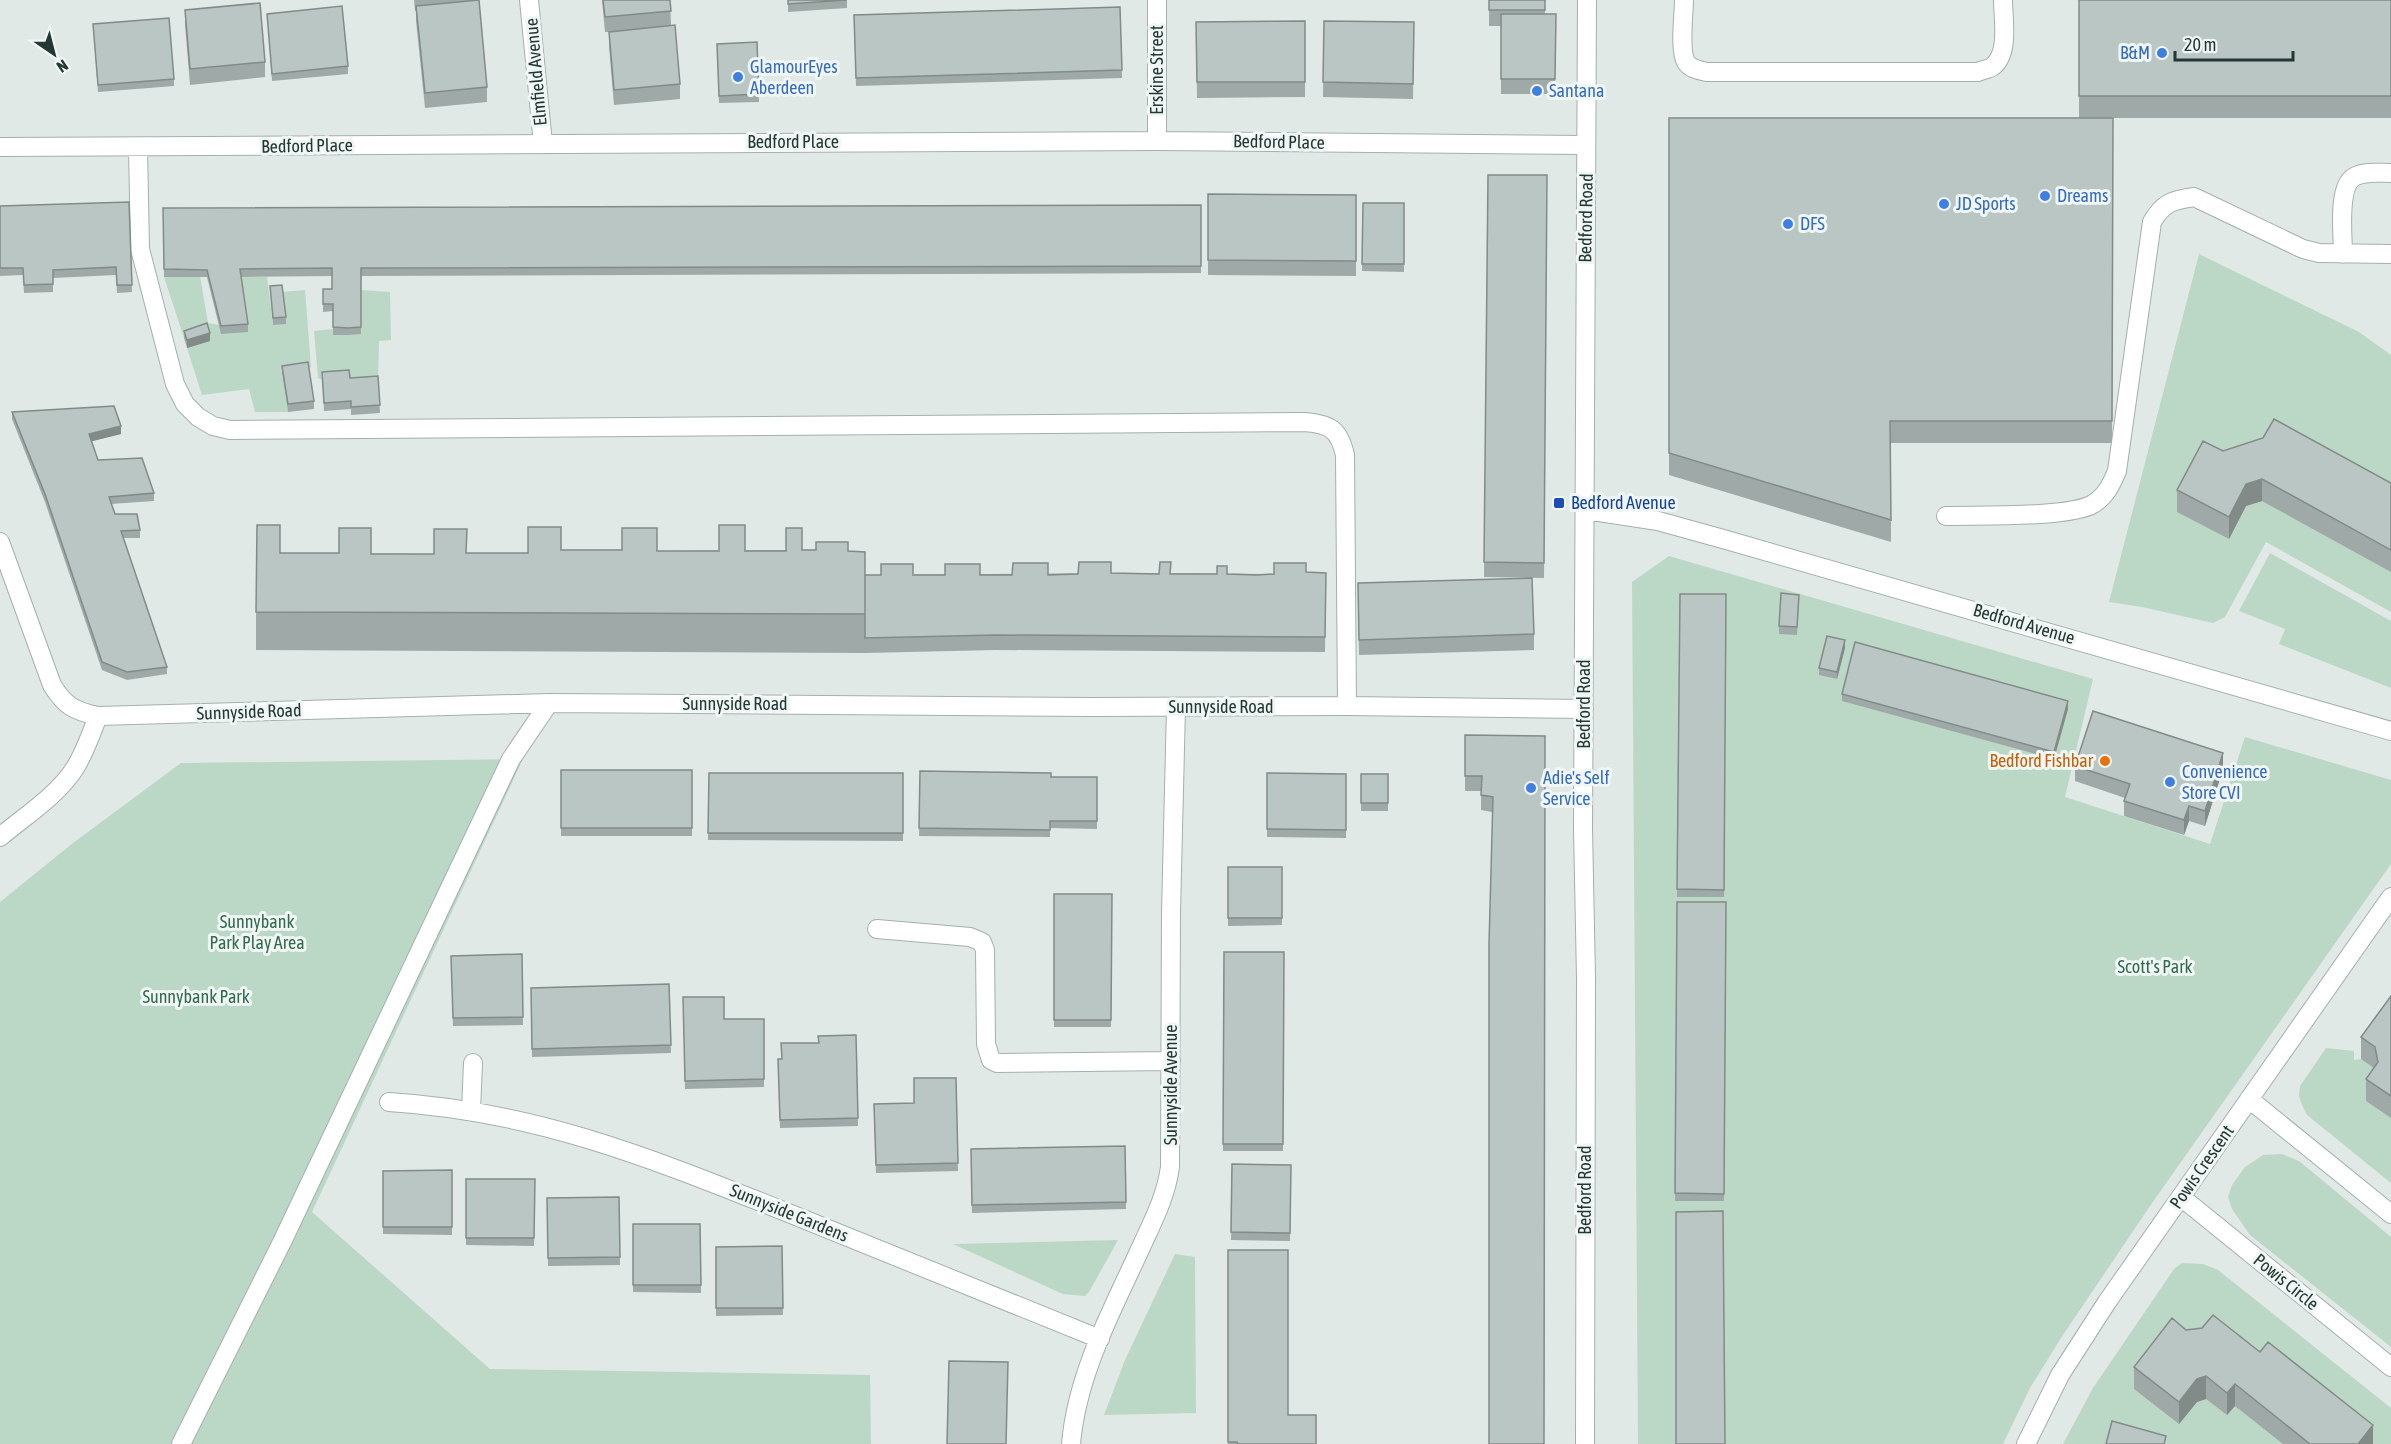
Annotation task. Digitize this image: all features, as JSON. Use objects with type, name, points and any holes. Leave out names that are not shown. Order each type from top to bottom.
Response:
[{"type":"street","name":"Elmfield Avenue","points":[[529,0],[543,144]]},
{"type":"street","name":"Erskine Street","points":[[1157,0],[1157,141]]},
{"type":"street","name":"Bedford Road","points":[[1585,1444],[1586,978],[1583,829],[1587,0]]},
{"type":"street","points":[[1684,0],[1686,62],[1695,70],[1707,72],[1978,72],[1992,67],[2001,57],[2003,0]]},
{"type":"street","name":"Bedford Place","points":[[0,147],[1157,141],[1586,145]]},
{"type":"street","points":[[138,148],[140,249],[175,384],[185,404],[198,417],[213,426],[230,430],[1304,422],[1323,424],[1335,431],[1342,443],[1345,456],[1347,706]]},
{"type":"street","points":[[2343,254],[2343,195],[2346,184],[2354,176],[2367,173],[2391,173]]},
{"type":"street","points":[[1946,516],[2067,512],[2092,505],[2109,489],[2117,471],[2152,222],[2160,209],[2176,199],[2194,197],[2303,249],[2343,254],[2391,254]]},
{"type":"street","name":"Bedford Avenue","points":[[1586,510],[1658,522],[1723,539],[2391,731]]},
{"type":"street","name":"Sunnyside Road","points":[[0,542],[52,685],[62,702],[78,712],[98,716],[549,703],[1584,709]]},
{"type":"street","points":[[181,1444],[282,1242],[511,759],[549,703]]},
{"type":"street","name":"Sunnyside Avenue","points":[[1071,1444],[1074,1415],[1080,1391],[1100,1339],[1168,1184],[1172,1149],[1172,810],[1176,707]]},
{"type":"street","points":[[0,837],[59,787],[75,769],[87,746],[98,716]]},
{"type":"street","name":"Powis Crescent","points":[[2026,1444],[2060,1376],[2181,1197],[2391,897]]},
{"type":"street","points":[[877,929],[970,937],[982,942],[985,950],[986,1044],[991,1060],[997,1063],[1171,1060]]},
{"type":"street","points":[[471,1110],[473,1063]]},
{"type":"street","points":[[2249,1099],[2391,1214]]},
{"type":"street","name":"Sunnyside Gardens","points":[[389,1102],[471,1110],[538,1124],[647,1157],[1100,1339]]},
{"type":"street","name":"Powis Circle","points":[[2181,1197],[2391,1367]]},
{"type":"green space","points":[[2199,254],[2359,332],[2391,355],[2391,612],[2266,542],[2225,617],[2213,623],[2109,602]]},
{"type":"green space","points":[[200,276],[208,323],[220,325],[240,277],[267,277],[273,325],[282,292],[305,290],[311,367],[308,370],[282,374],[288,412],[255,412],[249,389],[202,395],[187,348],[210,340],[184,338],[164,277]]},
{"type":"green space","points":[[361,290],[390,292],[391,340],[379,341],[378,384],[322,380],[318,378],[314,331],[333,329]]},
{"type":"green space","points":[[2270,553],[2391,621],[2391,688],[2279,644],[2285,629],[2239,611]]},
{"type":"green space","name":"Scott's Park","points":[[1669,556],[2093,679],[2065,797],[2210,844],[2245,737],[2391,780],[2391,864],[2150,1206],[2061,1338],[2030,1388],[2003,1444],[1638,1444],[1632,582]]},
{"type":"green space","name":"Sunnybank Park","points":[[523,759],[312,1212],[490,1369],[870,1375],[871,1444],[0,1444],[0,902],[73,843],[181,763]]},
{"type":"green space","points":[[2391,1010],[2391,1183],[2307,1115],[2299,1096],[2300,1086],[2326,1048],[2354,1051],[2354,1060],[2361,1059],[2361,1053]]},
{"type":"green space","points":[[2282,1154],[2299,1161],[2391,1237],[2391,1347],[2250,1235],[2232,1209],[2228,1197],[2232,1185],[2245,1167],[2263,1155]]},
{"type":"green space","points":[[1118,1240],[1085,1296],[1063,1294],[953,1244]]},
{"type":"green space","points":[[1175,1254],[1195,1257],[1196,1413],[1104,1415],[1125,1360]]},
{"type":"green space","points":[[2182,1263],[2203,1264],[2218,1270],[2391,1408],[2391,1444],[2063,1444],[2093,1388],[2174,1269]]},
{"type":"building","points":[[479,0],[487,87],[425,93],[416,6]]},
{"type":"building","points":[[603,0],[670,0],[671,11],[605,17]]},
{"type":"building","points":[[788,0],[847,0],[788,4]]},
{"type":"building","points":[[1489,0],[1545,0],[1545,10],[1489,10]]},
{"type":"building","points":[[2079,0],[2391,0],[2391,96],[2079,96]]},
{"type":"building","points":[[260,3],[265,62],[190,69],[185,10]]},
{"type":"building","points":[[342,6],[348,66],[272,74],[267,14]]},
{"type":"building","points":[[1120,7],[1122,70],[856,78],[854,15]]},
{"type":"building","points":[[1501,14],[1556,14],[1555,79],[1501,79]]},
{"type":"building","points":[[169,18],[174,79],[98,85],[93,24]]},
{"type":"building","points":[[1305,21],[1305,82],[1197,82],[1196,22]]},
{"type":"building","points":[[1324,21],[1414,22],[1413,84],[1323,82]]},
{"type":"building","points":[[675,25],[680,84],[614,90],[609,32]]},
{"type":"building","name":"GlamourEyes Aberdeen","points":[[757,42],[759,94],[719,96],[717,44]]},
{"type":"building","points":[[1669,118],[2113,118],[2112,421],[1890,421],[1891,520],[1669,453]]},
{"type":"building","points":[[1488,175],[1547,175],[1544,563],[1484,562]]},
{"type":"building","points":[[1208,194],[1356,195],[1356,261],[1208,260]]},
{"type":"building","points":[[129,202],[132,285],[117,285],[116,267],[53,270],[53,284],[24,285],[23,268],[0,268],[0,206]]},
{"type":"building","points":[[1363,203],[1404,203],[1404,264],[1362,264]]},
{"type":"building","points":[[1201,205],[1201,266],[361,268],[361,327],[348,328],[333,327],[333,304],[323,304],[323,289],[332,289],[332,268],[240,269],[248,324],[221,326],[207,270],[164,269],[163,208]]},
{"type":"building","points":[[282,285],[286,317],[273,318],[270,286]]},
{"type":"building","points":[[207,323],[210,333],[187,340],[184,331]]},
{"type":"building","points":[[308,362],[314,401],[288,404],[282,366]]},
{"type":"building","points":[[349,370],[350,378],[378,376],[380,405],[351,407],[351,401],[324,403],[322,372]]},
{"type":"building","points":[[114,406],[121,426],[89,434],[98,460],[142,458],[154,493],[109,497],[115,514],[137,514],[140,530],[121,531],[167,667],[127,672],[102,662],[45,494],[12,412]]},
{"type":"building","points":[[2274,419],[2391,483],[2391,550],[2262,479],[2246,484],[2229,517],[2177,490],[2203,441],[2223,451],[2263,438]]},
{"type":"building","points":[[257,525],[280,525],[280,553],[339,553],[339,528],[371,528],[371,554],[434,554],[434,529],[467,529],[466,553],[528,553],[528,527],[561,527],[561,550],[622,550],[622,528],[657,528],[657,551],[719,551],[719,525],[745,525],[745,551],[786,551],[786,528],[802,528],[802,550],[816,550],[816,542],[848,542],[848,551],[865,552],[865,614],[256,612]]},
{"type":"building","points":[[1079,562],[1111,562],[1111,573],[1159,574],[1160,562],[1171,562],[1170,574],[1217,574],[1217,566],[1227,566],[1227,574],[1257,575],[1274,574],[1274,563],[1306,563],[1306,572],[1326,573],[1325,637],[996,635],[865,638],[865,575],[881,575],[881,564],[913,564],[913,575],[945,575],[945,564],[980,564],[980,575],[1012,575],[1013,563],[1048,563],[1048,575],[1078,574]]},
{"type":"building","points":[[1532,578],[1534,634],[1359,640],[1358,583]]},
{"type":"building","points":[[1781,593],[1799,595],[1797,627],[1779,626]]},
{"type":"building","points":[[1680,594],[1726,594],[1724,890],[1677,889]]},
{"type":"building","points":[[1827,636],[1845,640],[1837,672],[1819,668]]},
{"type":"building","points":[[1855,642],[2068,701],[2054,752],[1842,694]]},
{"type":"building","points":[[2093,711],[2223,753],[2205,811],[2189,806],[2184,820],[2124,801],[2130,784],[2075,766]]},
{"type":"building","points":[[1465,735],[1545,736],[1544,1444],[1489,1444],[1489,944],[1493,797],[1481,795],[1482,776],[1465,776]]},
{"type":"building","points":[[561,770],[692,770],[692,828],[561,828]]},
{"type":"building","points":[[920,771],[1051,773],[1051,777],[1097,777],[1097,821],[1050,821],[1050,830],[919,828]]},
{"type":"building","points":[[709,773],[903,773],[903,833],[708,833]]},
{"type":"building","points":[[1267,773],[1346,774],[1346,830],[1267,829]]},
{"type":"building","points":[[1361,774],[1388,774],[1388,803],[1361,803]]},
{"type":"building","points":[[1228,867],[1282,867],[1282,918],[1228,918]]},
{"type":"building","points":[[1054,894],[1112,894],[1111,1020],[1054,1020]]},
{"type":"building","points":[[1677,902],[1726,902],[1724,1194],[1675,1193]]},
{"type":"building","points":[[1224,952],[1284,952],[1283,1144],[1223,1144]]},
{"type":"building","points":[[522,954],[523,1017],[453,1018],[451,956]]},
{"type":"building","points":[[669,984],[671,1045],[532,1049],[531,988]]},
{"type":"building","points":[[2391,996],[2391,1096],[2366,1079],[2378,1062],[2375,1047],[2361,1037]]},
{"type":"building","points":[[683,997],[724,997],[724,1019],[764,1019],[764,1079],[685,1081]]},
{"type":"building","points":[[856,1035],[858,1118],[780,1120],[778,1059],[782,1059],[781,1043],[819,1043],[818,1036]]},
{"type":"building","points":[[914,1078],[956,1078],[958,1163],[876,1165],[874,1104],[914,1103]]},
{"type":"building","points":[[1125,1146],[1126,1202],[972,1205],[971,1149]]},
{"type":"building","points":[[1232,1164],[1291,1165],[1290,1233],[1231,1232]]},
{"type":"building","points":[[452,1170],[452,1227],[383,1227],[383,1171]]},
{"type":"building","points":[[466,1179],[535,1179],[534,1238],[466,1238]]},
{"type":"building","points":[[619,1197],[620,1257],[548,1258],[547,1198]]},
{"type":"building","points":[[1723,1211],[1725,1444],[1676,1444],[1676,1212]]},
{"type":"building","points":[[633,1224],[700,1224],[701,1285],[633,1285]]},
{"type":"building","points":[[782,1246],[783,1308],[716,1308],[716,1247]]},
{"type":"building","points":[[1228,1250],[1288,1250],[1288,1415],[1316,1415],[1316,1444],[1228,1442]]},
{"type":"building","points":[[2213,1315],[2260,1352],[2268,1342],[2373,1425],[2358,1444],[2310,1444],[2235,1384],[2227,1393],[2206,1376],[2197,1379],[2179,1402],[2134,1367],[2172,1318],[2186,1330],[2202,1328]]},
{"type":"building","points":[[949,1361],[1008,1362],[1006,1444],[947,1444]]},
{"type":"building","points":[[2112,1421],[2166,1436],[2164,1444],[2106,1444]]},
{"type":"place","name":"B&M","points":[[2162,53]]},
{"type":"place","name":"GlamourEyes Aberdeen","points":[[738,77]]},
{"type":"place","name":"Santana","points":[[1537,91]]},
{"type":"place","name":"Dreams","points":[[2045,196]]},
{"type":"place","name":"JD Sports","points":[[1944,204]]},
{"type":"place","name":"DFS","points":[[1788,224]]},
{"type":"place","name":"Bedford Avenue","points":[[1559,503]]},
{"type":"place","name":"Bedford Fishbar","points":[[2105,761]]},
{"type":"place","name":"Convenience Store CVI","points":[[2170,782]]},
{"type":"place","name":"Adie's Self Service","points":[[1531,788]]},
{"type":"park label","name":"Sunnybank Park Play Area","points":[[257,932]]}]
